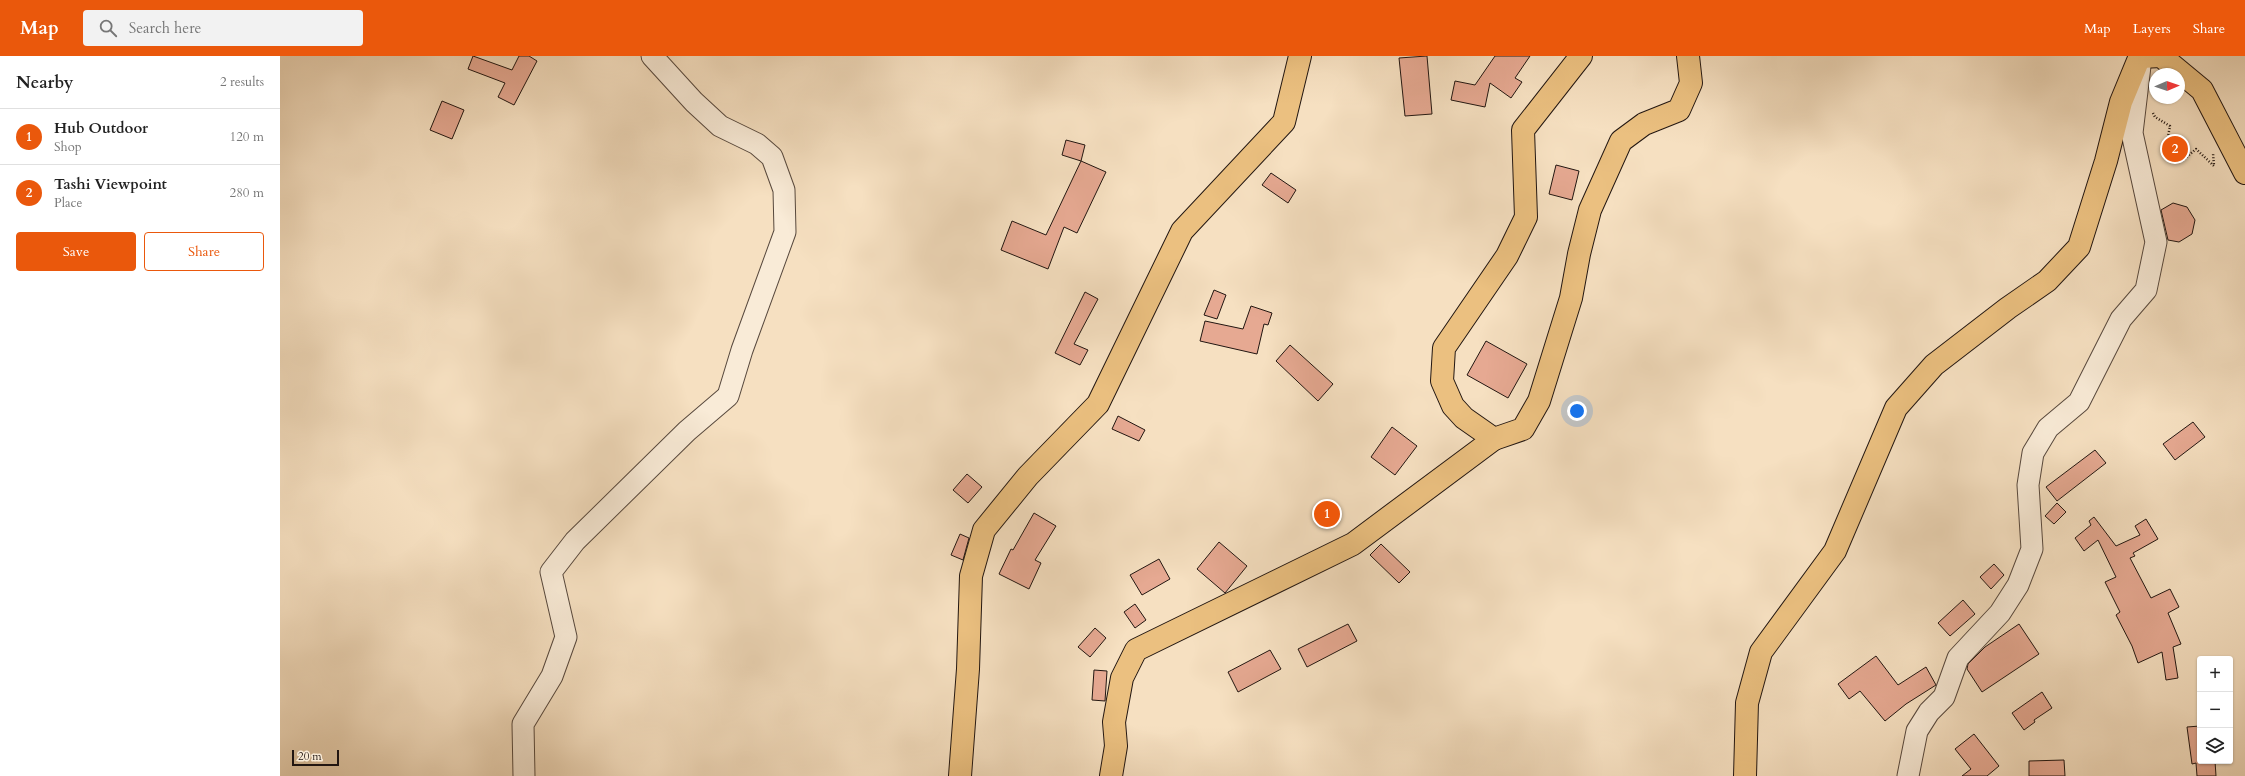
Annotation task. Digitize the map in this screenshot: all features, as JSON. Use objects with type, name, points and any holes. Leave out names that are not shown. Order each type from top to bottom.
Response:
[{"type":"main road","points":[[960,776],[968,669],[971,576],[984,530],[1028,476],[1098,404],[1182,231],[1284,122],[1300,56]]},
{"type":"main road","points":[[1494,440],[1464,418],[1453,406],[1442,381],[1444,348],[1506,256],[1526,217],[1523,130],[1581,56]]},
{"type":"main road","points":[[1111,776],[1116,746],[1114,722],[1122,678],[1136,650],[1353,544],[1494,440],[1524,429],[1539,401],[1571,298],[1579,254],[1590,210],[1621,142],[1644,124],[1679,110],[1690,83],[1688,56]]},
{"type":"main road","points":[[1745,776],[1747,703],[1761,652],[1835,550],[1896,408],[1934,365],[2008,308],[2047,281],[2079,247],[2106,161],[2120,102],[2141,57],[2161,56],[2202,90],[2245,173]]},
{"type":"street","points":[[524,776],[523,724],[552,676],[566,637],[551,572],[575,541],[687,431],[728,396],[742,350],[785,232],[784,190],[772,157],[757,144],[720,126],[694,102],[652,56]]},
{"type":"street","points":[[1908,776],[1917,731],[1929,712],[1944,697],[1958,658],[2000,613],[2008,602],[2018,585],[2032,549],[2028,485],[2033,453],[2048,428],[2079,402],[2121,319],[2146,290],[2156,242],[2132,133],[2141,57]]},
{"type":"path","points":[[2150,106],[2155,118],[2170,126],[2165,152]]},
{"type":"path","points":[[2182,161],[2196,149],[2214,166],[2212,151]]},
{"type":"building","points":[[473,56],[512,70],[519,56],[529,56],[537,61],[514,105],[498,97],[505,83],[468,69]]},
{"type":"building","points":[[1427,56],[1432,114],[1405,116],[1399,58]]},
{"type":"building","points":[[1495,56],[1530,56],[1515,78],[1522,82],[1511,98],[1490,83],[1485,107],[1451,100],[1455,81],[1475,85]]},
{"type":"building","points":[[442,101],[464,110],[452,139],[430,130]]},
{"type":"building","points":[[1066,140],[1085,145],[1081,161],[1062,155]]},
{"type":"building","points":[[1081,161],[1106,172],[1077,233],[1064,227],[1048,269],[1001,250],[1012,221],[1046,235]]},
{"type":"building","points":[[1556,165],[1579,171],[1572,200],[1549,194]]},
{"type":"building","points":[[1271,173],[1296,190],[1288,203],[1262,185]]},
{"type":"building","points":[[2173,203],[2187,207],[2195,220],[2192,234],[2179,242],[2168,240],[2161,210]]},
{"type":"building","points":[[1214,290],[1226,295],[1217,319],[1204,315]]},
{"type":"building","points":[[1085,292],[1098,299],[1074,344],[1088,350],[1080,365],[1055,353]]},
{"type":"building","points":[[1251,306],[1272,313],[1268,325],[1264,324],[1257,354],[1200,341],[1205,321],[1243,329]]},
{"type":"building","points":[[1486,341],[1527,364],[1508,398],[1467,375]]},
{"type":"building","points":[[1290,345],[1333,384],[1318,401],[1276,361]]},
{"type":"building","points":[[1118,416],[1145,430],[1139,441],[1112,429]]},
{"type":"building","points":[[2193,422],[2205,437],[2175,460],[2163,444]]},
{"type":"building","points":[[1392,427],[1417,446],[1395,475],[1371,457]]},
{"type":"building","points":[[2095,450],[2106,463],[2057,501],[2046,487]]},
{"type":"building","points":[[967,474],[982,487],[968,503],[953,490]]},
{"type":"building","points":[[2057,503],[2066,512],[2054,524],[2045,516]]},
{"type":"building","points":[[1034,513],[1056,526],[1035,560],[1041,563],[1029,589],[999,574],[1011,549],[1013,550]]},
{"type":"building","points":[[2094,517],[2116,546],[2140,535],[2135,526],[2146,519],[2158,539],[2133,553],[2135,556],[2130,558],[2151,598],[2170,589],[2179,607],[2168,613],[2181,644],[2173,647],[2178,678],[2166,680],[2162,652],[2138,663],[2132,646],[2116,615],[2120,612],[2105,582],[2116,577],[2098,540],[2084,551],[2075,538],[2091,525],[2089,521]]},
{"type":"building","points":[[960,534],[969,538],[963,560],[951,555]]},
{"type":"building","points":[[1219,542],[1247,566],[1225,593],[1197,569]]},
{"type":"building","points":[[1381,544],[1410,572],[1399,583],[1370,555]]},
{"type":"building","points":[[1159,559],[1170,579],[1142,595],[1130,575]]},
{"type":"building","points":[[1994,564],[2004,575],[1991,589],[1980,577]]},
{"type":"building","points":[[1963,600],[1975,614],[1950,636],[1938,623]]},
{"type":"building","points":[[1135,604],[1146,620],[1135,628],[1124,612]]},
{"type":"building","points":[[1348,624],[1357,641],[1307,667],[1298,649]]},
{"type":"building","points":[[2019,624],[2039,654],[1982,692],[1967,669],[1968,664],[1985,647]]},
{"type":"building","points":[[1095,628],[1106,638],[1090,657],[1078,647]]},
{"type":"building","points":[[1270,650],[1281,669],[1238,692],[1228,672]]},
{"type":"building","points":[[1876,656],[1898,685],[1926,667],[1936,685],[1906,704],[1885,721],[1860,691],[1849,699],[1838,684]]},
{"type":"building","points":[[1094,670],[1107,671],[1105,701],[1092,700]]},
{"type":"building","points":[[2042,692],[2052,708],[2034,720],[2035,722],[2024,730],[2012,713]]},
{"type":"building","points":[[2197,726],[2197,764],[2215,764],[2216,776],[2197,776],[2196,763],[2192,764],[2187,727]]},
{"type":"building","points":[[1974,734],[1999,766],[1987,776],[1962,776],[1971,769],[1955,749]]},
{"type":"building","points":[[2064,760],[2065,776],[2029,776],[2029,761]]},
{"type":"place","name":"Tashi Viewpoint","points":[[2175,149]]},
{"type":"place","name":"Hub Outdoor","points":[[1327,514]]}]
